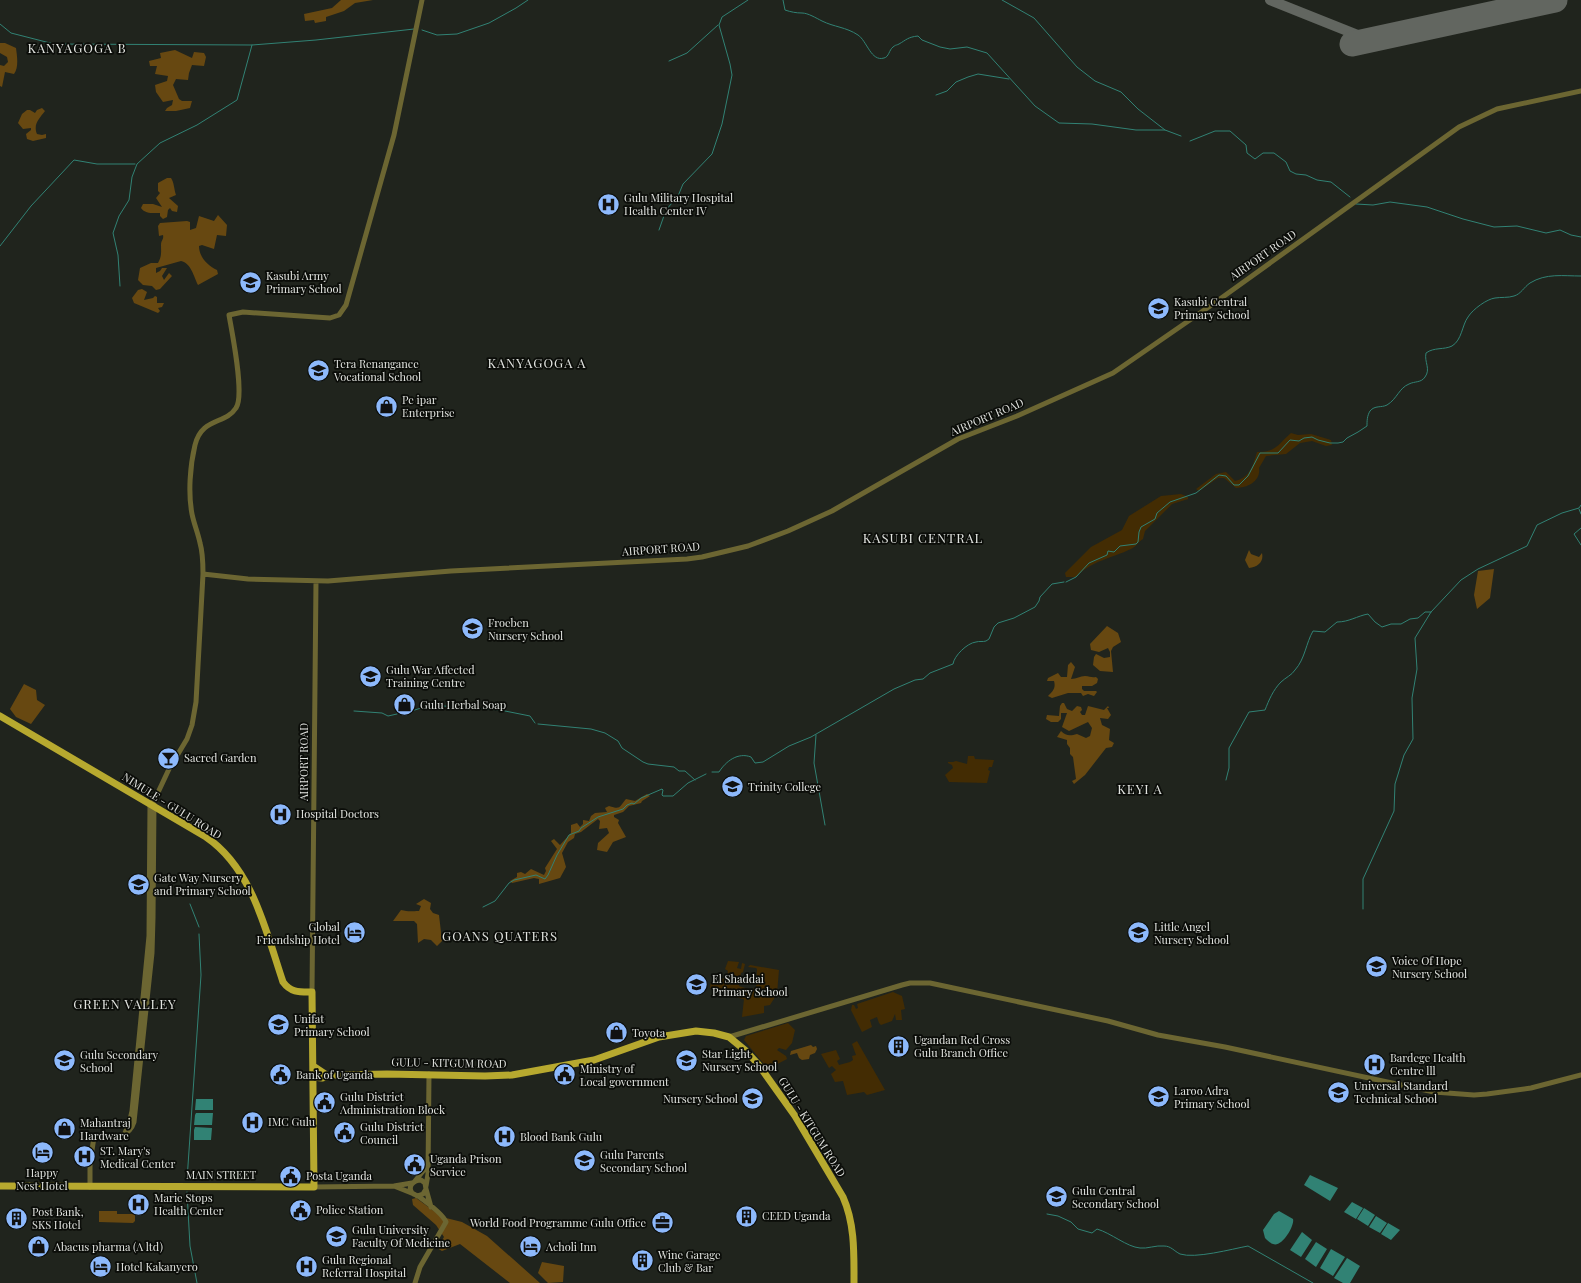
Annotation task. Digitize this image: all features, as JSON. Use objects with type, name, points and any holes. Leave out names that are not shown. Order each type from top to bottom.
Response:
[{"type":"main road","name":"NIMULE - GULU ROAD","points":[[0,716],[152,804],[217,844],[229,858],[254,900],[283,982],[290,990],[295,992],[312,992]]},
{"type":"main road","points":[[312,992],[314,1187]]},
{"type":"main road","name":"GULU - KITGUM ROAD","points":[[313,1076],[429,1074],[485,1076],[512,1075],[594,1060],[659,1037],[696,1031],[714,1033],[729,1037],[746,1051],[766,1075],[795,1116],[843,1197],[849,1210],[851,1222],[854,1254],[854,1283]]},
{"type":"main road","points":[[313,1066],[323,1076],[313,1085]]},
{"type":"main road","name":"MAIN STREET","points":[[0,1186],[314,1187]]},
{"type":"street","points":[[90,1187],[90,1163],[94,1137],[116,1137],[124,1135],[129,1124],[132,1111],[147,978],[150,918],[152,804],[169,769],[188,739],[196,702],[203,574],[202,552],[192,515],[190,489],[194,447],[201,430],[234,411],[240,399],[230,314],[243,312],[330,318],[336,317],[343,310],[348,298],[394,136],[422,0]]},
{"type":"street","name":"AIRPORT ROAD","points":[[203,574],[248,579],[316,581],[337,580],[451,570],[695,558],[748,546],[832,511],[958,439],[1017,416],[1113,373],[1213,304],[1459,126],[1497,109],[1581,91]]},
{"type":"street","name":"AIRPORT ROAD","points":[[312,992],[316,581]]},
{"type":"street","points":[[729,1037],[902,985],[910,983],[930,983],[1108,1021],[1158,1034],[1434,1092],[1474,1095],[1494,1093],[1531,1088],[1581,1075]]},
{"type":"street","points":[[415,1195],[423,1194],[426,1187],[428,1165],[429,1074]]},
{"type":"street","points":[[415,1195],[411,1187],[428,1165]]},
{"type":"street","points":[[394,1186],[423,1181],[431,1207]]},
{"type":"street","points":[[394,1186],[415,1195],[446,1220],[420,1267],[415,1283]]},
{"type":"street","name":"MAIN STREET","points":[[314,1187],[394,1186]]},
{"type":"shaded area","points":[[341,0],[373,0],[355,3],[344,11],[326,17],[326,21],[315,23],[314,20],[305,21],[304,14],[332,8]]},
{"type":"shaded area","points":[[0,43],[5,43],[16,48],[17,58],[16,71],[14,74],[5,72],[2,87],[0,86],[0,65],[4,66],[8,62],[7,57],[0,53]]},
{"type":"shaded area","points":[[175,50],[192,58],[194,52],[204,53],[206,57],[204,66],[192,65],[188,80],[176,79],[173,85],[179,99],[182,101],[192,101],[190,108],[176,111],[165,111],[172,105],[173,100],[163,102],[156,92],[155,85],[167,81],[168,76],[155,74],[157,66],[150,66],[149,61],[161,58],[160,53]]},
{"type":"shaded area","points":[[42,108],[45,111],[36,124],[36,130],[37,134],[46,134],[46,138],[33,141],[27,139],[26,134],[31,130],[31,128],[23,129],[18,123],[22,114],[27,110],[35,113],[37,110]]},
{"type":"shaded area","points":[[167,178],[171,178],[176,195],[169,198],[178,206],[177,212],[172,211],[170,208],[168,210],[167,217],[163,219],[160,216],[160,213],[147,212],[141,208],[143,204],[153,204],[162,207],[156,198],[160,193],[158,191],[158,183]]},
{"type":"shaded area","points":[[218,215],[227,225],[226,236],[217,235],[214,249],[202,245],[199,246],[199,250],[207,264],[217,270],[218,274],[198,285],[190,267],[181,261],[156,268],[156,273],[162,268],[167,268],[162,276],[164,280],[169,273],[172,276],[160,289],[156,290],[152,286],[143,285],[138,280],[140,268],[151,263],[158,263],[159,261],[161,254],[161,243],[163,239],[163,235],[159,236],[158,226],[160,223],[187,221],[190,222],[190,230],[196,228],[199,216],[214,221]]},
{"type":"shaded area","points":[[142,289],[147,292],[144,300],[155,296],[157,297],[157,303],[164,303],[162,307],[158,308],[160,311],[158,313],[134,303],[132,298],[138,290]]},
{"type":"shaded area","points":[[1291,433],[1298,435],[1311,434],[1331,440],[1332,445],[1326,446],[1312,441],[1300,443],[1286,454],[1266,456],[1259,468],[1258,477],[1256,480],[1245,487],[1236,488],[1224,478],[1218,478],[1199,491],[1196,489],[1216,474],[1226,472],[1235,481],[1244,477],[1250,470],[1257,452],[1269,451],[1277,447]]},
{"type":"shaded area","points":[[1181,494],[1188,497],[1188,499],[1172,504],[1145,531],[1143,539],[1134,547],[1095,563],[1076,577],[1066,577],[1065,573],[1091,547],[1122,530],[1129,516],[1161,496]]},
{"type":"shaded area","points":[[1249,550],[1251,554],[1259,557],[1262,553],[1262,559],[1260,564],[1249,568],[1245,560]]},
{"type":"shaded area","points":[[1494,569],[1490,598],[1477,609],[1474,595],[1478,571]]},
{"type":"shaded area","points":[[1107,626],[1118,633],[1121,642],[1113,647],[1111,651],[1113,672],[1100,671],[1093,665],[1096,654],[1104,658],[1110,657],[1108,648],[1099,652],[1091,650],[1090,644]]},
{"type":"shaded area","points":[[1071,662],[1075,667],[1071,679],[1083,676],[1096,677],[1098,679],[1097,683],[1092,686],[1082,686],[1082,689],[1084,691],[1097,692],[1094,696],[1088,694],[1083,696],[1081,693],[1068,693],[1052,698],[1048,696],[1053,691],[1055,686],[1054,681],[1047,681],[1048,678],[1058,673],[1061,677],[1067,677],[1068,665]]},
{"type":"shaded area","points":[[24,684],[36,690],[37,700],[45,705],[31,724],[16,717],[10,709]]},
{"type":"shaded area","points":[[1064,703],[1067,709],[1072,711],[1077,706],[1081,707],[1082,710],[1080,712],[1082,715],[1085,715],[1088,706],[1104,710],[1108,706],[1109,708],[1107,708],[1111,715],[1108,719],[1100,718],[1102,725],[1110,729],[1109,740],[1114,743],[1112,747],[1106,748],[1085,775],[1074,784],[1072,781],[1076,779],[1073,757],[1070,754],[1070,748],[1067,744],[1067,740],[1057,737],[1061,731],[1066,735],[1077,734],[1086,738],[1090,736],[1092,728],[1088,722],[1069,731],[1062,727],[1067,713],[1061,713],[1061,719],[1058,722],[1051,722],[1046,719],[1047,715],[1059,716],[1060,706]]},
{"type":"shaded area","points":[[968,756],[974,756],[975,759],[994,760],[992,767],[989,767],[988,770],[990,771],[987,783],[949,782],[945,775],[953,768],[948,762],[956,761],[967,764]]},
{"type":"shaded area","points":[[647,794],[650,796],[641,803],[629,806],[623,812],[614,815],[614,817],[619,820],[618,823],[626,837],[613,842],[607,852],[597,850],[598,843],[609,833],[607,828],[599,829],[600,821],[598,819],[581,832],[575,834],[574,838],[568,842],[562,853],[566,867],[560,878],[539,884],[539,879],[534,878],[512,883],[510,881],[517,877],[517,873],[521,872],[525,874],[531,869],[544,875],[546,871],[545,868],[557,849],[551,841],[554,839],[560,845],[571,833],[571,825],[577,823],[580,827],[583,824],[583,820],[589,821],[591,816],[595,813],[607,812],[605,808],[609,806],[618,808],[626,799],[635,801]]},
{"type":"shaded area","points":[[424,899],[431,903],[430,909],[433,913],[439,915],[442,941],[437,946],[431,940],[424,939],[418,943],[417,924],[414,921],[393,921],[401,910],[419,911],[421,906],[416,904]]},
{"type":"shaded area","points":[[728,961],[739,962],[737,968],[741,969],[742,963],[745,964],[743,972],[738,979],[739,986],[751,990],[756,987],[757,969],[748,967],[750,965],[779,970],[777,994],[770,1005],[764,1006],[764,1013],[742,1017],[744,999],[725,995],[725,993],[715,993],[715,990],[710,988],[711,982],[715,982],[719,978],[726,979],[728,971],[725,969]]},
{"type":"shaded area","points":[[893,992],[902,996],[905,1009],[901,1010],[902,1020],[896,1020],[895,1014],[892,1021],[881,1025],[877,1017],[870,1020],[872,1027],[862,1032],[851,1010],[852,1005],[854,1005],[856,1009],[858,1008],[857,1004]]},
{"type":"shaded area","points":[[788,1023],[795,1030],[792,1043],[786,1050],[779,1048],[777,1050],[786,1056],[787,1059],[768,1069],[744,1040],[746,1036]]},
{"type":"shaded area","points":[[857,1041],[885,1090],[867,1095],[864,1092],[847,1095],[843,1081],[835,1082],[831,1074],[836,1070],[832,1066],[829,1068],[821,1054],[836,1050],[840,1059],[837,1061],[839,1065],[850,1062],[853,1060],[852,1056],[856,1055],[852,1044]]},
{"type":"shaded area","points":[[811,1045],[813,1047],[816,1046],[817,1049],[815,1053],[810,1055],[809,1059],[802,1060],[799,1058],[797,1053],[790,1055],[791,1051]]},
{"type":"shaded area","points":[[416,1198],[442,1217],[462,1222],[487,1236],[540,1283],[510,1283],[460,1244],[442,1251],[437,1248],[444,1237],[436,1225],[413,1205],[412,1199]]},
{"type":"shaded area","points":[[99,1211],[117,1211],[117,1214],[135,1214],[135,1221],[133,1223],[99,1222]]},
{"type":"shaded area","points":[[542,1262],[564,1266],[563,1282],[548,1283],[538,1273]]},
{"type":"water","points":[[196,1099],[213,1099],[213,1110],[195,1110]]},
{"type":"water","points":[[196,1113],[213,1113],[212,1125],[194,1125]]},
{"type":"water","points":[[195,1127],[212,1128],[211,1140],[194,1140]]},
{"type":"water","points":[[1310,1175],[1338,1188],[1330,1201],[1304,1185]]},
{"type":"water","points":[[1352,1202],[1363,1208],[1356,1219],[1344,1212]]},
{"type":"water","points":[[1364,1208],[1375,1215],[1368,1226],[1357,1219]]},
{"type":"water","points":[[1279,1211],[1293,1219],[1293,1222],[1290,1231],[1284,1239],[1280,1243],[1273,1244],[1265,1238],[1263,1230],[1274,1214]]},
{"type":"water","points":[[1376,1216],[1387,1223],[1380,1233],[1369,1227]]},
{"type":"water","points":[[1388,1223],[1400,1230],[1391,1240],[1381,1234]]},
{"type":"water","points":[[1302,1232],[1312,1240],[1301,1257],[1290,1250]]},
{"type":"water","points":[[1316,1242],[1327,1249],[1316,1267],[1305,1259]]},
{"type":"water","points":[[1331,1249],[1345,1257],[1333,1276],[1320,1268]]},
{"type":"water","points":[[1347,1258],[1360,1266],[1350,1283],[1343,1283],[1334,1278]]},
{"type":"waterway","points":[[422,30],[437,35],[457,34],[489,23],[528,0]]},
{"type":"waterway","points":[[659,230],[666,210],[678,196],[683,184],[712,154],[722,124],[732,75],[719,25],[722,17],[748,0]]},
{"type":"waterway","points":[[783,0],[785,10],[807,14],[858,35],[876,57],[884,58],[895,46],[909,38],[918,36],[922,40],[940,47],[950,49],[967,47],[987,53],[1035,106],[1059,123],[1092,124],[1136,130],[1165,130],[1181,136]]},
{"type":"waterway","points":[[1002,0],[1034,18],[1077,67],[1095,81],[1121,92],[1138,109],[1165,130]]},
{"type":"waterway","points":[[0,24],[11,33],[54,44],[252,45],[316,40],[414,29]]},
{"type":"waterway","points":[[669,61],[687,53],[718,25]]},
{"type":"waterway","points":[[120,286],[118,255],[113,233],[119,216],[129,200],[132,177],[137,164],[160,143],[197,125],[237,100],[252,45]]},
{"type":"waterway","points":[[936,95],[947,91],[956,82],[978,74],[1009,79]]},
{"type":"waterway","points":[[1190,141],[1215,131],[1230,131],[1246,145],[1247,153],[1255,159],[1263,153],[1274,153],[1286,162],[1290,171],[1296,174],[1306,175],[1317,180],[1331,182],[1350,197]]},
{"type":"waterway","points":[[0,246],[31,206],[74,160],[97,164],[135,164]]},
{"type":"waterway","points":[[1356,204],[1373,205],[1390,202],[1427,207],[1463,219],[1494,227],[1517,226],[1546,233],[1560,230],[1571,235],[1581,237]]},
{"type":"waterway","points":[[1066,582],[1076,577],[1089,563],[1107,555],[1108,551],[1114,552],[1120,546],[1136,544],[1138,542],[1141,527],[1155,519],[1157,513],[1170,502],[1196,493],[1219,475],[1226,476],[1234,485],[1239,485],[1248,476],[1260,453],[1278,453],[1290,440],[1299,441],[1304,438],[1312,437],[1330,443],[1343,442],[1367,426],[1368,415],[1372,409],[1387,405],[1406,386],[1423,379],[1427,374],[1426,353],[1432,350],[1452,346],[1458,340],[1468,317],[1484,302],[1495,298],[1516,295],[1530,283],[1548,276],[1581,276]]},
{"type":"waterway","points":[[1363,909],[1363,879],[1394,811],[1395,784],[1404,755],[1413,739],[1412,698],[1417,669],[1415,638],[1431,612],[1461,580],[1478,569],[1527,546],[1537,525],[1562,513],[1579,508],[1581,505]]},
{"type":"waterway","points":[[1579,509],[1581,514]]},
{"type":"waterway","points":[[1581,528],[1574,534],[1581,545]]},
{"type":"waterway","points":[[712,772],[719,772],[725,764],[733,758],[742,756],[751,757],[755,763],[763,762],[789,746],[811,737],[894,689],[915,680],[923,679],[930,673],[953,664],[958,654],[965,647],[972,643],[986,641],[989,639],[994,627],[998,623],[1014,618],[1035,607],[1040,597],[1052,584],[1064,582]]},
{"type":"waterway","points":[[1226,780],[1229,768],[1229,748],[1249,712],[1265,710],[1276,688],[1298,666],[1313,631],[1325,632],[1337,622],[1368,614],[1382,627],[1391,624],[1401,624],[1410,619],[1418,618],[1425,612],[1431,612]]},
{"type":"waterway","points":[[402,714],[421,708],[425,709],[444,706],[500,710],[530,716],[535,723]]},
{"type":"waterway","points":[[354,711],[382,713],[388,716],[397,714]]},
{"type":"waterway","points":[[538,724],[591,729],[605,733],[618,741],[622,748],[643,762],[674,767],[679,771],[685,771],[695,780]]},
{"type":"waterway","points":[[816,735],[814,763],[825,825]]},
{"type":"waterway","points":[[483,907],[495,901],[509,883],[514,880],[536,875],[545,879],[569,835],[579,831],[581,828],[598,817],[623,809],[627,805],[632,803],[634,804],[641,798],[662,789],[663,796],[673,796],[688,783],[706,774]]},
{"type":"waterway","points":[[190,904],[199,927]]},
{"type":"waterway","points":[[187,1180],[201,975],[199,934]]},
{"type":"waterway","points":[[187,1192],[190,1246],[197,1283]]},
{"type":"waterway","points":[[1047,1214],[1058,1216],[1071,1222],[1078,1229],[1092,1233],[1097,1229],[1130,1245],[1140,1248],[1166,1246],[1180,1254],[1195,1255],[1214,1253],[1248,1246],[1313,1283]]},
{"type":"taxiway","points":[[1270,0],[1370,40]]},
{"type":"runway","points":[[1352,44],[1555,0]]},
{"type":"place","name":"Gulu Military Hospital Health Center IV","points":[[608,204]]},
{"type":"place","name":"Kasubi Army Primary School","points":[[251,282]]},
{"type":"place","name":"Kasubi Central Primary School","points":[[1159,308]]},
{"type":"place","name":"Tera Renangance Vocational School","points":[[318,370]]},
{"type":"place","name":"Pe ipar Enterprise","points":[[386,406]]},
{"type":"place","name":"Froeben Nursery School","points":[[472,629]]},
{"type":"place","name":"Gulu War Affected Training Centre","points":[[371,676]]},
{"type":"place","name":"Gulu Herbal Soap","points":[[404,705]]},
{"type":"place","name":"Sacred Garden","points":[[168,758]]},
{"type":"place","name":"Trinity College","points":[[733,787]]},
{"type":"place","name":"Hospital Doctors","points":[[281,814]]},
{"type":"place","name":"Gate Way Nursery and Primary School","points":[[139,884]]},
{"type":"place","name":"Global Friendship Hotel","points":[[355,933]]},
{"type":"place","name":"Little Angel Nursery School","points":[[1138,933]]},
{"type":"place","name":"Voice Of Hope Nursery School","points":[[1377,967]]},
{"type":"place","name":"El Shaddai Primary School","points":[[697,985]]},
{"type":"place","name":"Unifat Primary School","points":[[279,1025]]},
{"type":"place","name":"Toyota","points":[[616,1033]]},
{"type":"place","name":"Ugandan Red Cross Gulu Branch Office","points":[[899,1046]]},
{"type":"place","name":"Star Light Nursery School","points":[[686,1060]]},
{"type":"place","name":"Gulu Secondary School","points":[[65,1061]]},
{"type":"place","name":"Bardege Health Centre lll","points":[[1374,1064]]},
{"type":"place","name":"Bank of Uganda","points":[[281,1075]]},
{"type":"place","name":"Ministry of Local government","points":[[565,1075]]},
{"type":"place","name":"Universal Standard Technical School","points":[[1339,1092]]},
{"type":"place","name":"Laroo Adra Primary School","points":[[1159,1097]]},
{"type":"place","name":"Nursery School","points":[[753,1099]]},
{"type":"place","name":"Gulu District Administration Block","points":[[325,1103]]},
{"type":"place","name":"IMC Gulu","points":[[252,1122]]},
{"type":"place","name":"Mahantraj Hardware","points":[[65,1129]]},
{"type":"place","name":"Gulu District Council","points":[[344,1133]]},
{"type":"place","name":"Blood Bank Gulu","points":[[504,1137]]},
{"type":"place","name":"Happy Nest Hotel","points":[[42,1153]]},
{"type":"place","name":"ST. Mary's Medical Center","points":[[85,1157]]},
{"type":"place","name":"Gulu Parents Secondary School","points":[[584,1161]]},
{"type":"place","name":"Uganda Prison Service","points":[[414,1165]]},
{"type":"place","name":"Posta Uganda","points":[[291,1176]]},
{"type":"place","name":"Gulu Central Secondary School","points":[[1057,1197]]},
{"type":"place","name":"Marie Stops Health Center","points":[[138,1204]]},
{"type":"place","name":"Police Station","points":[[301,1210]]},
{"type":"place","name":"CEED Uganda","points":[[747,1216]]},
{"type":"place","name":"Post Bank, SKS Hotel","points":[[17,1218]]},
{"type":"place","name":"World Food Programme Gulu Office","points":[[662,1223]]},
{"type":"place","name":"Gulu University Faculty Of Medicine","points":[[337,1236]]},
{"type":"place","name":"Abacus pharma (A ltd)","points":[[39,1247]]},
{"type":"place","name":"Acholi Inn","points":[[530,1247]]},
{"type":"place","name":"Wine Garage Club & Bar","points":[[642,1261]]},
{"type":"place","name":"Gulu Regional Referral Hospital","points":[[306,1266]]},
{"type":"place","name":"Hotel Kakanyero","points":[[100,1267]]},
{"type":"district","name":"KANYAGOGA B","points":[[77,48]]},
{"type":"district","name":"KANYAGOGA A","points":[[537,363]]},
{"type":"district","name":"KASUBI CENTRAL","points":[[923,538]]},
{"type":"district","name":"KEYI A","points":[[1140,789]]},
{"type":"district","name":"GOANS QUATERS","points":[[500,936]]},
{"type":"district","name":"GREEN VALLEY","points":[[125,1004]]}]
